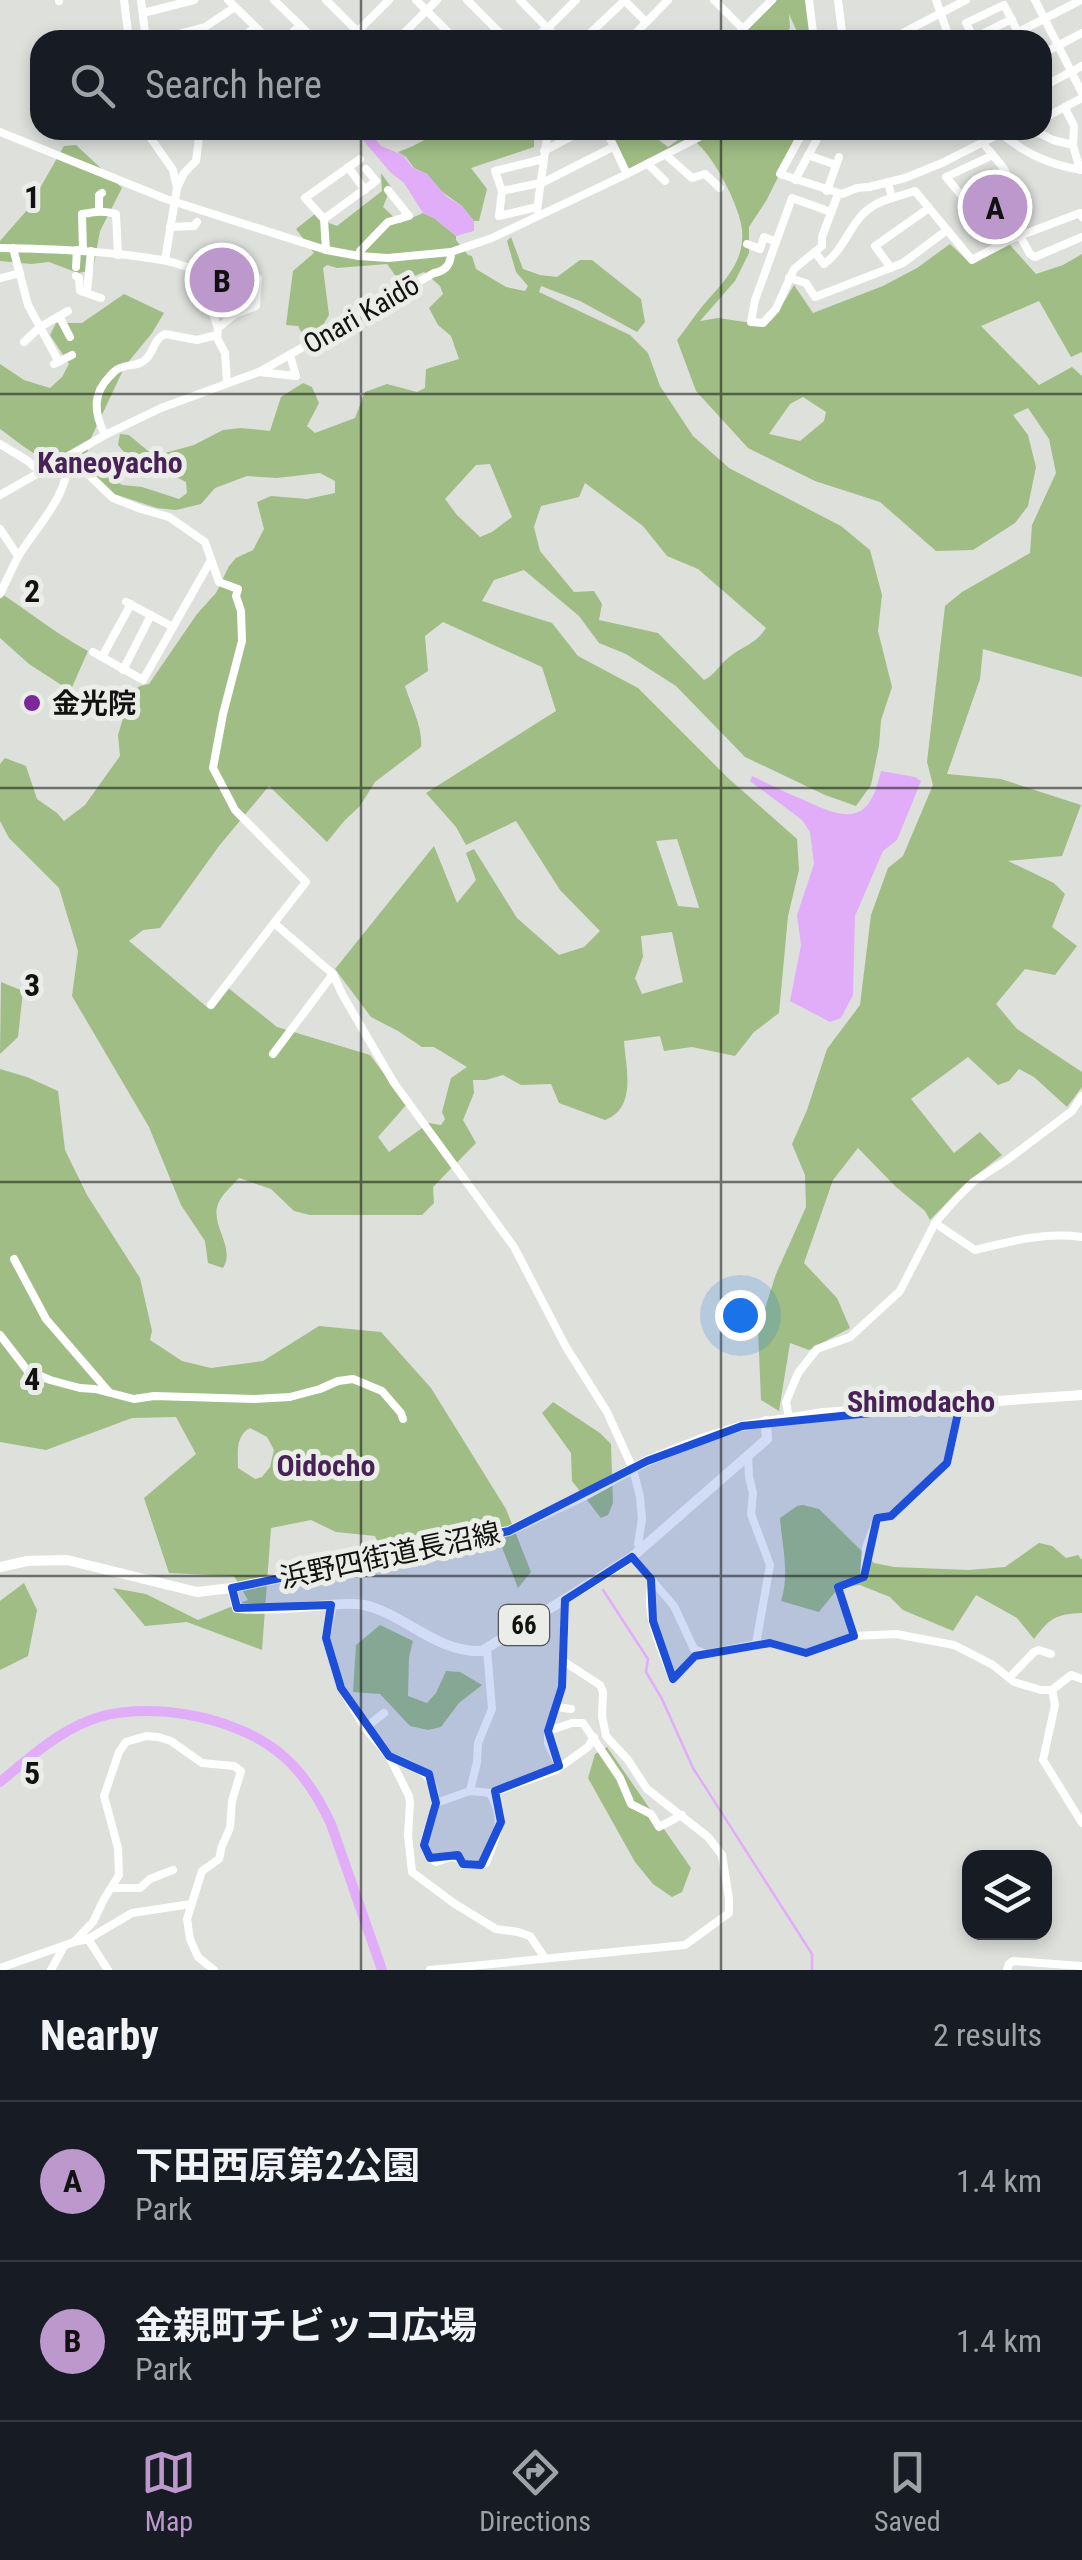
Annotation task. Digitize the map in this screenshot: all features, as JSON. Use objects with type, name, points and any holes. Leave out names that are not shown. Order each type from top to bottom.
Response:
[{"type":"main road","name":"浜野四街道長沼線","points":[[0,1567],[27,1561],[67,1560],[197,1592],[232,1588],[509,1531],[648,1462],[702,1438],[742,1426],[822,1413],[1082,1395]]},
{"type":"main road","name":"66","points":[[486,1649],[636,1553],[767,1438],[766,1422]]},
{"type":"main road","name":"浜野四街道長沼線","points":[[232,1588],[237,1608],[366,1606],[433,1640],[470,1651],[486,1649]]},
{"type":"street","points":[[124,0],[128,30]]},
{"type":"street","points":[[141,0],[145,30]]},
{"type":"street","points":[[143,13],[194,0]]},
{"type":"street","points":[[274,0],[304,30]]},
{"type":"street","points":[[284,10],[295,0]]},
{"type":"street","points":[[326,0],[355,30]]},
{"type":"street","points":[[370,0],[379,9]]},
{"type":"street","points":[[359,30],[389,0]]},
{"type":"street","points":[[416,0],[446,30]]},
{"type":"street","points":[[411,30],[437,0]]},
{"type":"street","points":[[467,0],[497,30]]},
{"type":"street","points":[[520,0],[548,28]]},
{"type":"street","points":[[592,30],[624,0],[646,22]]},
{"type":"street","points":[[638,30],[668,0]]},
{"type":"street","points":[[714,0],[744,28],[771,0]]},
{"type":"street","points":[[809,0],[813,30]]},
{"type":"street","points":[[838,0],[842,30]]},
{"type":"street","points":[[936,0],[946,30]]},
{"type":"street","points":[[908,30],[966,0]]},
{"type":"street","points":[[1035,0],[1050,30]]},
{"type":"street","points":[[1022,30],[1081,0]]},
{"type":"street","points":[[545,30],[571,2]]},
{"type":"street","points":[[193,30],[205,27],[231,4],[258,30]]},
{"type":"street","points":[[970,30],[966,23],[1004,5],[1017,30]]},
{"type":"street","points":[[991,30],[1012,19]]},
{"type":"street","points":[[296,30],[300,26]]},
{"type":"street","points":[[252,30],[255,27]]},
{"type":"street","points":[[1052,34],[1082,96],[1052,115]]},
{"type":"street","points":[[1052,49],[1082,34]]},
{"type":"street","points":[[1052,82],[1082,66]]},
{"type":"street","points":[[1065,108],[1074,126],[1073,145],[1081,171]]},
{"type":"street","points":[[0,132],[175,202],[326,250],[359,256],[404,257],[451,252]]},
{"type":"street","points":[[1052,139],[1073,145]]},
{"type":"street","points":[[152,140],[173,170],[177,188]]},
{"type":"street","points":[[165,260],[177,188],[196,161],[199,140]]},
{"type":"street","points":[[536,219],[546,140]]},
{"type":"street","points":[[537,207],[499,216],[502,191],[496,171],[543,155],[568,140]]},
{"type":"street","points":[[610,140],[627,174]]},
{"type":"street","name":"Onari Kaidō","points":[[0,495],[161,408],[259,372],[406,284],[445,269],[451,252],[536,219],[693,140]]},
{"type":"street","points":[[799,140],[780,174],[838,194],[942,164],[985,140]]},
{"type":"street","points":[[1011,140],[1031,155],[1081,171]]},
{"type":"street","points":[[795,180],[816,141]]},
{"type":"street","points":[[982,142],[1009,176],[998,220],[1009,240]]},
{"type":"street","points":[[502,191],[540,184],[613,147]]},
{"type":"street","points":[[666,154],[692,178],[704,174],[720,188]]},
{"type":"street","points":[[808,155],[837,161],[828,191]]},
{"type":"street","points":[[993,156],[946,177],[986,225],[998,220]]},
{"type":"street","points":[[326,250],[324,220],[305,198],[360,160]]},
{"type":"street","points":[[648,164],[666,181]]},
{"type":"street","points":[[348,168],[364,190]]},
{"type":"street","points":[[324,220],[376,182],[366,168]]},
{"type":"street","points":[[966,200],[1009,180]]},
{"type":"street","points":[[888,182],[892,198]]},
{"type":"street","points":[[359,256],[384,225],[409,216],[388,190]]},
{"type":"street","points":[[815,252],[824,264],[858,218],[883,200],[915,191],[972,260],[1009,240],[1080,213],[1082,217]]},
{"type":"street","points":[[99,211],[102,193]]},
{"type":"street","points":[[831,212],[792,198],[755,300],[751,322],[763,322],[774,312],[794,268],[822,246],[838,194]]},
{"type":"street","points":[[891,268],[875,246],[929,208]]},
{"type":"street","points":[[88,292],[82,214],[116,214],[118,254]]},
{"type":"street","points":[[170,228],[194,226],[197,222]]},
{"type":"street","points":[[789,278],[806,283],[815,297],[903,263],[947,230]]},
{"type":"street","points":[[1020,236],[1035,257],[1082,237]]},
{"type":"street","points":[[747,244],[760,249],[764,237],[776,242]]},
{"type":"street","points":[[0,248],[84,250],[165,260],[211,271],[242,268],[258,278],[256,306],[230,316],[218,332],[197,340],[164,334],[146,359],[116,370],[100,388],[95,404],[106,435]]},
{"type":"street","points":[[13,248],[28,287],[28,306],[57,363],[72,355]]},
{"type":"street","points":[[84,250],[76,272],[80,291],[100,298]]},
{"type":"street","points":[[211,271],[213,314],[225,353],[227,383]]},
{"type":"street","points":[[1,278],[20,273]]},
{"type":"street","points":[[24,342],[63,314],[70,336]]},
{"type":"street","points":[[259,372],[296,376],[290,354]]},
{"type":"street","points":[[0,444],[40,472]]},
{"type":"street","points":[[0,594],[18,556],[59,499],[69,456]]},
{"type":"street","points":[[69,456],[112,498],[169,517],[205,542],[220,584],[238,589],[242,621],[240,654],[213,768],[236,810],[306,882],[211,1005]]},
{"type":"street","points":[[0,530],[18,556]]},
{"type":"street","points":[[173,627],[128,603],[97,655],[143,680],[211,560]]},
{"type":"street","points":[[123,670],[152,616]]},
{"type":"street","points":[[274,923],[333,974],[394,1083],[514,1247],[566,1347],[608,1412],[633,1469],[640,1496],[642,1518],[636,1553],[674,1606],[699,1652],[770,1643],[806,1653],[854,1636],[896,1634],[942,1642],[980,1658],[1022,1686],[1052,1690],[1071,1676],[1082,1679]]},
{"type":"street","points":[[273,1054],[333,974]]},
{"type":"street","points":[[789,1418],[786,1402],[806,1362],[818,1349],[850,1337],[900,1291],[935,1223],[973,1182],[1072,1111],[1082,1096]]},
{"type":"street","points":[[935,1223],[975,1250],[1023,1238],[1062,1234],[1082,1237]]},
{"type":"street","points":[[14,1259],[46,1319],[109,1392]]},
{"type":"street","points":[[0,1335],[32,1372],[80,1388],[134,1399],[254,1399],[290,1397],[353,1380],[382,1392],[403,1418]]},
{"type":"street","points":[[854,1636],[838,1587],[864,1577],[866,1548],[877,1518],[891,1516],[947,1463],[960,1404]]},
{"type":"street","points":[[748,1456],[753,1492],[750,1514],[770,1564],[756,1644]]},
{"type":"street","points":[[653,1580],[649,1593],[654,1621],[673,1679],[699,1652]]},
{"type":"street","points":[[559,1766],[548,1743],[548,1731],[562,1687],[566,1600]]},
{"type":"street","points":[[333,1605],[326,1638],[340,1688],[365,1728],[389,1756],[409,1796],[412,1872],[496,1929],[530,1936],[545,1958]]},
{"type":"street","points":[[470,1791],[478,1743],[492,1709],[486,1649]]},
{"type":"street","points":[[1009,1678],[1034,1652],[1051,1654]]},
{"type":"street","points":[[430,1970],[686,1945],[729,1913],[722,1855],[708,1836],[641,1782],[606,1736],[600,1685],[564,1661]]},
{"type":"street","points":[[1052,1690],[1055,1704],[1043,1760],[1082,1822]]},
{"type":"street","points":[[556,1707],[571,1709]]},
{"type":"street","points":[[365,1728],[384,1713]]},
{"type":"street","points":[[548,1731],[602,1716]]},
{"type":"street","points":[[583,1723],[620,1778],[631,1804],[650,1814],[660,1827],[682,1816]]},
{"type":"street","points":[[74,1942],[93,1922],[119,1876],[118,1848],[104,1796],[119,1752],[126,1742],[158,1737],[202,1763],[234,1766],[242,1771],[220,1859],[202,1872],[187,1919],[198,1956],[214,1970]]},
{"type":"street","points":[[436,1803],[470,1791],[490,1793],[556,1770],[588,1747],[594,1737]]},
{"type":"street","points":[[389,1756],[430,1778],[436,1803],[424,1845],[436,1862],[459,1858],[463,1864],[486,1863],[501,1822],[490,1793]]},
{"type":"street","points":[[409,1796],[432,1788]]},
{"type":"street","points":[[113,1888],[140,1888],[150,1879],[173,1870]]},
{"type":"street","points":[[0,1968],[88,1939],[132,1913],[191,1904]]},
{"type":"street","points":[[88,1939],[108,1970]]},
{"type":"street","points":[[51,1970],[64,1946]]},
{"type":"street","points":[[1007,1970],[1013,1962],[1082,1966]]},
{"type":"highlighted area","points":[[960,1404],[947,1463],[891,1516],[877,1518],[864,1577],[838,1587],[854,1636],[806,1653],[770,1643],[695,1656],[673,1679],[653,1621],[651,1579],[632,1557],[565,1600],[562,1687],[548,1731],[559,1766],[495,1791],[501,1822],[481,1865],[463,1864],[458,1855],[430,1858],[424,1845],[436,1803],[429,1774],[389,1756],[341,1688],[326,1638],[331,1605],[237,1608],[232,1588],[509,1531],[647,1461],[742,1426]]},
{"type":"green space","points":[[777,0],[806,0],[810,30],[796,30],[789,14],[788,30],[746,30]]},
{"type":"green space","points":[[424,140],[534,140],[534,147],[471,168],[487,189],[479,221],[474,221],[427,174],[414,168],[398,152]]},
{"type":"green space","points":[[614,140],[659,140],[668,147],[678,140],[688,140],[630,170]]},
{"type":"green space","points":[[797,140],[749,227],[749,253],[735,281],[700,321],[718,318],[765,325],[794,285],[813,313],[883,286],[950,244],[971,264],[1010,245],[1036,274],[1082,254],[1082,352],[1071,357],[1039,301],[981,326],[1039,385],[1072,367],[1082,376],[1082,677],[983,649],[980,679],[947,774],[1001,779],[1081,805],[1062,856],[1008,861],[1054,883],[1065,894],[1052,927],[1077,946],[1055,975],[1025,969],[996,1004],[1017,1029],[1082,1072],[1082,1087],[1067,1107],[1034,1077],[1019,1069],[1009,1081],[998,1085],[968,1057],[911,1099],[954,1153],[980,1132],[1002,1155],[965,1184],[930,1220],[858,1148],[833,1180],[804,1263],[837,1298],[850,1328],[809,1350],[790,1343],[779,1411],[761,1400],[758,1330],[776,1274],[806,1207],[805,1175],[792,1144],[827,1049],[860,1005],[871,915],[888,868],[903,856],[933,785],[927,762],[945,606],[1030,553],[1032,525],[1056,473],[1049,439],[1028,408],[1013,415],[1028,435],[1036,467],[1028,506],[1015,523],[973,550],[936,551],[880,502],[815,481],[748,448],[696,391],[677,340],[732,269],[742,241],[731,195],[696,142]],"holes":[[[803,397],[826,412],[824,421],[800,441],[769,434],[790,404]]]},
{"type":"green space","points":[[76,145],[122,188],[100,231],[93,270],[78,273],[49,262],[0,261],[0,241],[28,209],[64,146]]},
{"type":"green space","points":[[381,173],[391,187],[383,207],[400,223],[423,213],[434,218],[456,236],[472,256],[476,269],[506,287],[525,291],[528,286],[516,272],[507,241],[511,237],[523,269],[557,277],[580,260],[592,260],[641,299],[645,322],[637,332],[580,301],[541,286],[539,292],[630,335],[648,353],[660,386],[693,436],[729,468],[841,526],[870,550],[882,595],[878,631],[892,687],[881,720],[871,785],[856,806],[745,757],[676,686],[626,654],[599,643],[579,616],[524,570],[494,580],[482,601],[552,623],[578,656],[638,688],[728,778],[797,839],[799,870],[788,916],[779,1013],[754,1032],[735,1056],[692,1047],[664,1051],[660,1036],[624,1041],[626,1097],[622,1107],[605,1120],[559,1103],[551,1084],[521,1085],[503,1075],[473,1080],[474,1093],[463,1120],[476,1143],[433,1187],[434,1203],[422,1215],[310,1215],[294,1211],[271,1189],[239,1178],[222,1197],[216,1212],[227,1253],[223,1268],[208,1263],[205,1241],[181,1205],[149,1127],[72,996],[78,951],[59,888],[9,838],[0,821],[0,764],[5,758],[26,766],[37,799],[64,821],[85,805],[120,756],[118,735],[126,708],[125,695],[149,684],[216,593],[229,566],[253,550],[264,529],[257,502],[271,496],[307,499],[335,493],[335,481],[320,473],[277,478],[247,476],[215,488],[201,504],[176,510],[108,492],[81,462],[48,460],[0,429],[0,364],[24,380],[50,388],[69,364],[50,335],[56,323],[82,323],[124,294],[164,313],[125,366],[86,457],[122,485],[179,499],[187,493],[186,482],[134,461],[118,445],[120,434],[129,435],[154,456],[194,445],[223,430],[270,431],[281,397],[303,383],[312,387],[319,403],[307,426],[315,433],[355,418],[365,392],[387,384],[417,392],[425,388],[426,369],[459,359],[451,336],[438,325],[429,308],[443,294],[440,286],[424,272],[400,282],[387,264],[337,268],[327,265],[323,268],[329,315],[320,330],[304,337],[298,326],[286,325],[293,271],[314,253],[296,229],[320,210],[329,223],[337,226],[382,191]],"holes":[[[490,464],[512,517],[480,537],[445,499],[476,465]],[[585,483],[643,526],[667,556],[698,569],[766,628],[704,680],[658,633],[599,620],[602,604],[594,591],[574,592],[540,551],[534,527],[541,506],[579,497]],[[443,622],[542,667],[556,711],[426,793],[456,827],[466,845],[516,821],[560,890],[600,931],[584,947],[559,955],[517,918],[474,849],[466,853],[476,880],[457,903],[434,846],[335,969],[371,1017],[422,1047],[434,1047],[467,1067],[451,1078],[441,1125],[429,1123],[389,1152],[378,1137],[407,1104],[370,1055],[277,1027],[227,987],[208,1008],[129,941],[143,930],[160,928],[219,846],[269,786],[327,842],[360,806],[375,782],[421,747],[405,686],[428,671],[425,636]],[[677,839],[699,908],[678,906],[656,841]],[[672,932],[683,982],[642,994],[635,978],[643,957],[641,936]]]},
{"type":"green space","points":[[2,594],[88,651],[69,694],[0,638]]},
{"type":"green space","points":[[1,982],[23,991],[18,1037],[0,1054]]},
{"type":"green space","points":[[0,1069],[58,1091],[65,1150],[87,1195],[140,1278],[152,1331],[150,1340],[182,1361],[211,1368],[263,1361],[319,1326],[381,1332],[431,1388],[506,1509],[531,1572],[518,1588],[496,1532],[385,1558],[375,1536],[336,1532],[311,1520],[271,1528],[262,1650],[187,1622],[145,1626],[113,1588],[146,1594],[198,1620],[248,1600],[234,1576],[169,1573],[144,1498],[196,1454],[176,1417],[132,1418],[46,1450],[0,1442]],"holes":[[[250,1428],[267,1437],[274,1450],[270,1467],[255,1479],[238,1468],[240,1440]]]},
{"type":"green space","points":[[553,1402],[611,1444],[613,1503],[608,1515],[601,1518],[572,1481],[571,1453],[542,1413]]},
{"type":"green space","points":[[803,1505],[819,1509],[874,1563],[894,1567],[1005,1567],[1039,1543],[1052,1546],[1066,1558],[1078,1555],[1082,1560],[1082,1613],[1054,1619],[1034,1639],[1017,1618],[976,1595],[953,1631],[903,1610],[890,1597],[860,1585],[839,1587],[819,1612],[781,1601],[785,1570],[780,1518]]},
{"type":"green space","points":[[24,1583],[37,1610],[28,1656],[0,1670],[0,1601]]},
{"type":"green space","points":[[380,1625],[413,1641],[408,1696],[427,1703],[446,1671],[460,1672],[482,1685],[459,1703],[441,1727],[428,1730],[410,1726],[380,1694],[353,1692],[356,1645]]},
{"type":"green space","points":[[607,1747],[691,1868],[682,1892],[672,1897],[653,1884],[635,1862],[588,1778],[595,1754]]},
{"type":"shaded area","points":[[363,140],[376,140],[427,174],[447,197],[462,206],[474,221],[474,231],[456,236],[423,213],[404,183]]},
{"type":"shaded area","points":[[881,771],[921,781],[897,840],[883,851],[855,916],[853,995],[841,1018],[830,1022],[790,1001],[801,945],[797,915],[814,864],[810,832],[802,820],[750,781],[752,776],[832,812],[854,814],[870,802]]},
{"type":"waterway","points":[[603,1590],[648,1659],[646,1672],[693,1768],[812,1954],[812,1970]]},
{"type":"waterway","points":[[0,1782],[64,1733],[110,1714],[186,1714],[258,1738],[294,1766],[321,1803],[382,1970]]},
{"type":"place","name":"下田西原第2公園","points":[[995,207]]},
{"type":"place","name":"金親町チビッコ広場","points":[[222,280]]},
{"type":"place","name":"金光院","points":[[32,703]]},
{"type":"district","name":"Kaneoyacho","points":[[110,463]]},
{"type":"district","name":"Shimodacho","points":[[921,1402]]},
{"type":"district","name":"Oidocho","points":[[326,1466]]}]
